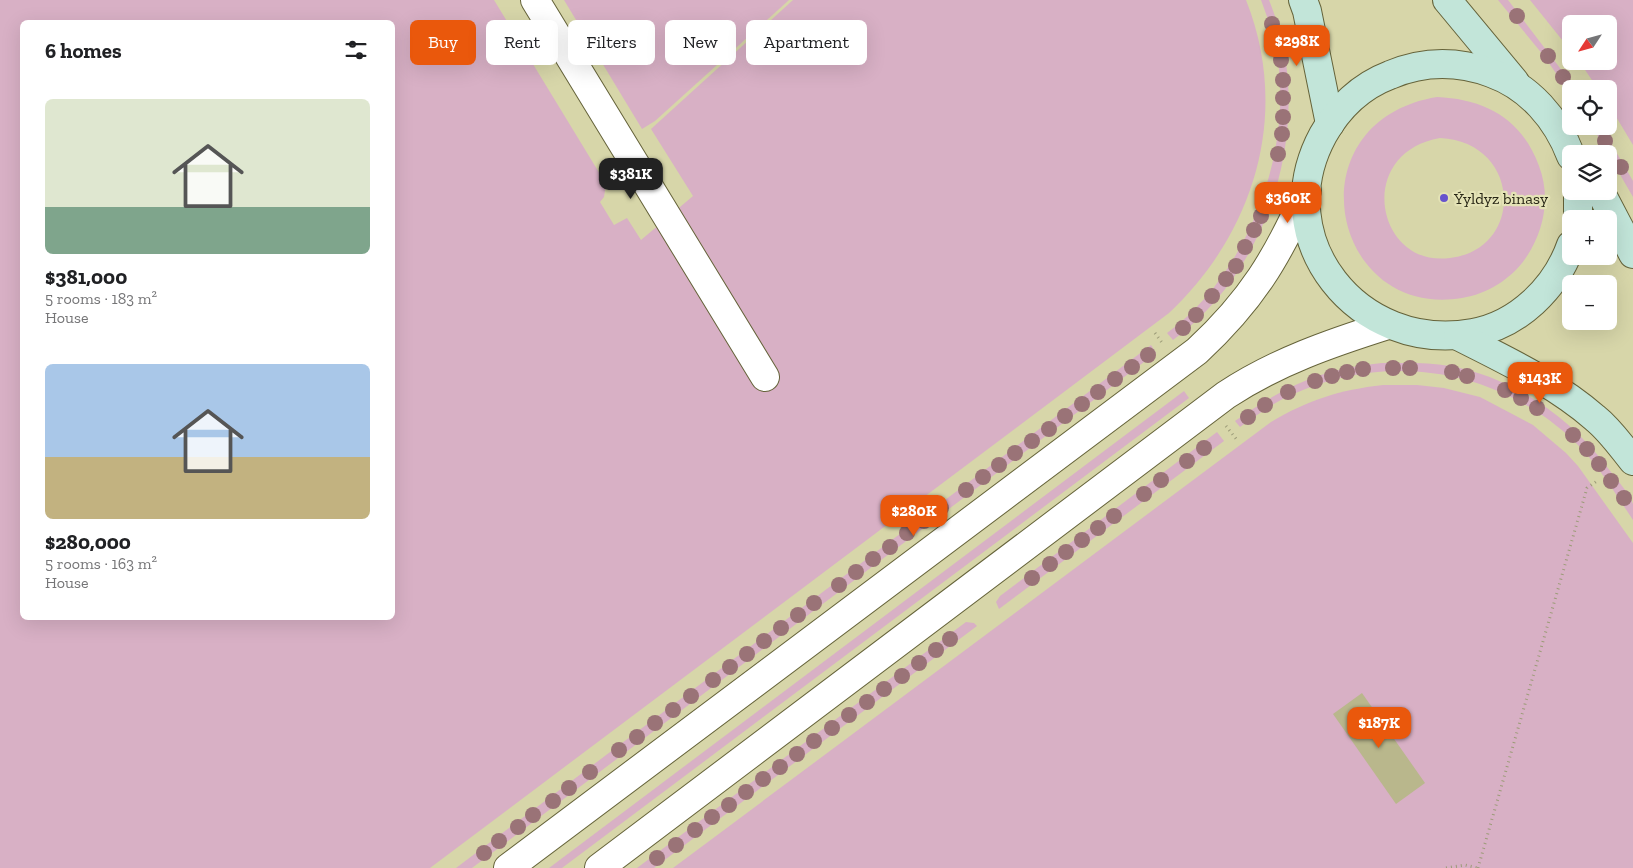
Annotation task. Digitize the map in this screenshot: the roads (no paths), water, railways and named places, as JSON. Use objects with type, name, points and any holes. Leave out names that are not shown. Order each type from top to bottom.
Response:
[{"type":"main road","points":[[1303,0],[1307,11],[1330,124]]},
{"type":"main road","points":[[1447,0],[1519,87],[1537,102],[1553,120],[1567,145]]},
{"type":"main road","points":[[1519,87],[1499,76],[1475,68],[1452,64],[1428,64],[1405,69],[1383,78],[1362,90],[1344,105],[1318,145],[1307,190],[1307,214],[1312,238],[1320,260],[1348,298],[1367,313],[1388,325],[1418,334],[1434,336],[1458,336],[1481,332],[1503,323],[1523,311],[1541,295],[1556,277],[1562,264]]},
{"type":"main road","points":[[1605,200],[1633,254]]},
{"type":"main road","points":[[1458,336],[1526,371],[1567,395],[1616,438],[1633,461]]},
{"type":"street","points":[[535,0],[765,377]]},
{"type":"street","points":[[508,868],[1197,351],[1232,317],[1255,288],[1288,232],[1307,190]]},
{"type":"street","points":[[599,868],[1226,395],[1252,378],[1302,355],[1388,325]]},
{"type":"place","name":"Ýyldyz binasy","points":[[1444,198]]}]
